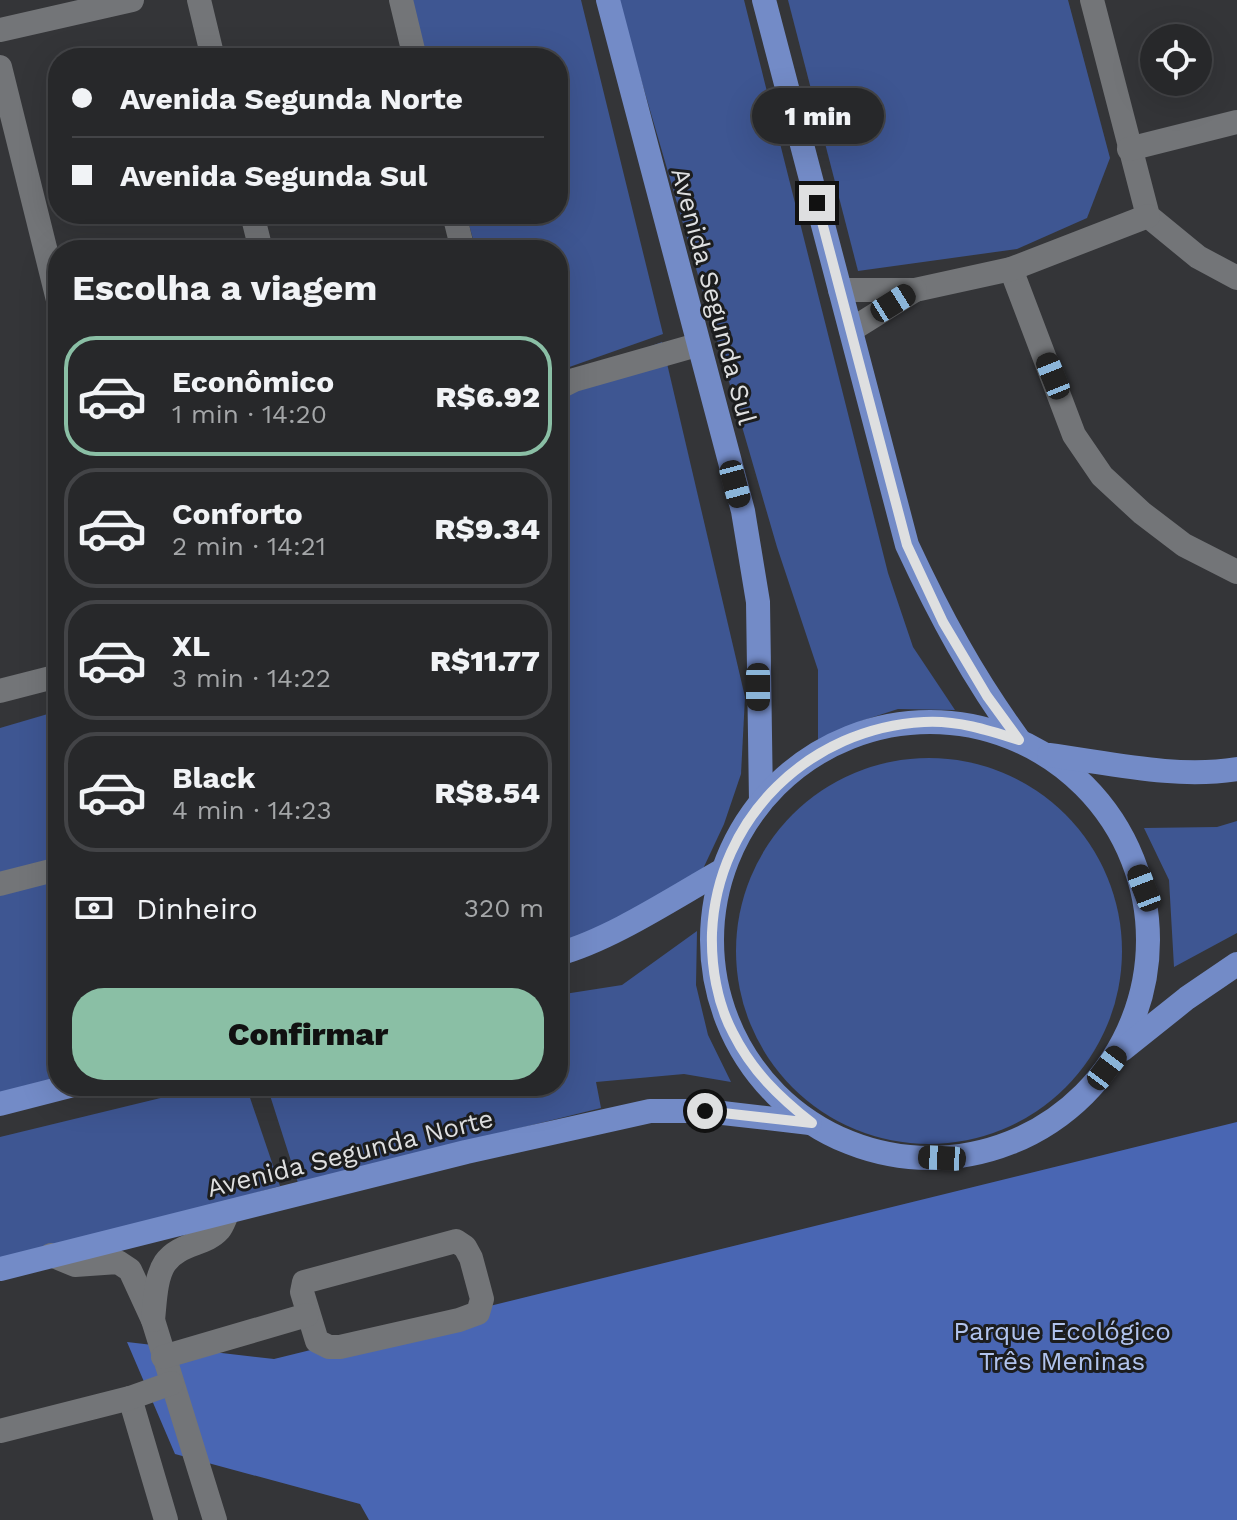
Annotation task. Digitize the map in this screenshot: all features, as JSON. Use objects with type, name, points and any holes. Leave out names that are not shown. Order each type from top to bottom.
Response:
[{"type":"main road","name":"Avenida Segunda Sul","points":[[608,0],[743,511],[758,602],[761,801]]},
{"type":"main road","points":[[764,0],[907,545],[943,622],[987,696],[1019,740]]},
{"type":"main road","points":[[926,722],[974,726],[1019,740],[1047,755],[1090,791],[1115,825],[1123,836],[1144,888],[1150,944],[1142,999],[1120,1051],[1095,1085],[1065,1113],[1029,1135],[987,1151],[942,1158],[897,1155],[853,1144],[812,1123],[780,1098],[752,1067],[731,1031],[718,992],[711,951],[713,910],[723,870],[738,834],[761,801],[795,768],[835,743],[880,727],[926,722]]},
{"type":"main road","points":[[1047,755],[1156,769],[1215,772],[1237,769]]},
{"type":"main road","points":[[568,952],[648,913],[723,870]]},
{"type":"main road","points":[[1120,1051],[1187,998],[1237,964]]},
{"type":"main road","points":[[0,1104],[48,1092]]},
{"type":"main road","name":"Avenida Segunda Norte","points":[[0,1269],[466,1152],[650,1111],[705,1111],[812,1123]]},
{"type":"street","points":[[0,30],[132,0]]},
{"type":"street","points":[[199,0],[211,48]]},
{"type":"street","points":[[401,0],[413,48]]},
{"type":"street","points":[[1092,0],[1148,216],[1198,257],[1237,278]]},
{"type":"street","points":[[0,67],[48,260]]},
{"type":"street","points":[[1129,149],[1237,122]]},
{"type":"street","points":[[840,290],[915,290],[1011,269],[1148,216]]},
{"type":"street","points":[[1011,269],[1074,435],[1102,476],[1142,513],[1184,545],[1237,572]]},
{"type":"street","points":[[851,330],[915,290]]},
{"type":"street","points":[[568,383],[697,345]]},
{"type":"street","points":[[0,691],[48,679]]},
{"type":"street","points":[[0,884],[48,872]]},
{"type":"street","points":[[153,1320],[160,1275],[166,1262],[179,1250],[214,1234],[228,1212]]},
{"type":"street","points":[[449,1242],[460,1243],[469,1251],[482,1299],[478,1313],[459,1320],[340,1347],[329,1347],[317,1341],[307,1315],[302,1292],[304,1282],[449,1242]]},
{"type":"street","points":[[51,1255],[75,1265],[109,1262],[130,1270],[153,1320],[215,1520]]},
{"type":"street","points":[[163,1357],[307,1315]]},
{"type":"street","points":[[0,1431],[130,1398],[172,1383]]},
{"type":"street","points":[[130,1398],[166,1520]]},
{"type":"shaded area","points":[[410,0],[581,0],[663,334],[568,367],[568,240],[473,240],[469,224],[568,224],[568,48],[422,48]]},
{"type":"shaded area","points":[[618,0],[744,0],[888,573],[913,647],[955,710],[898,709],[861,721],[818,742],[818,670],[777,547]]},
{"type":"shaded area","points":[[788,0],[1068,0],[1110,158],[1087,218],[1017,249],[858,271]]},
{"type":"shaded area","points":[[662,342],[745,697],[741,774],[724,824],[702,871],[568,951],[568,377]]},
{"type":"shaded area","points":[[48,714],[48,1089],[0,1103],[0,728]]},
{"type":"shaded area","points":[[929,758],[967,761],[1003,772],[1036,790],[1066,814],[1090,844],[1108,877],[1119,913],[1122,951],[1119,989],[1108,1025],[1090,1058],[1066,1088],[1036,1112],[1003,1130],[967,1141],[929,1144],[891,1141],[855,1130],[822,1112],[792,1088],[768,1058],[750,1025],[739,989],[736,951],[739,913],[750,877],[768,844],[792,814],[822,790],[855,772],[891,761]]},
{"type":"shaded area","points":[[1237,821],[1237,933],[1174,967],[1169,880],[1144,828],[1217,827]]},
{"type":"shaded area","points":[[697,931],[696,985],[708,1035],[731,1082],[684,1074],[596,1082],[601,1108],[298,1183],[270,1096],[568,1096],[568,993],[622,985]]},
{"type":"shaded area","points":[[169,1096],[249,1096],[280,1186],[0,1264],[0,1137]]},
{"type":"green space","name":"Parque Ecológico Três Meninas","points":[[1237,1122],[1237,1520],[369,1520],[360,1504],[175,1454],[127,1342],[274,1359]]},
{"type":"route","points":[[705,1111],[812,1123],[780,1098],[752,1067],[731,1031],[718,992],[711,951],[713,910],[723,870],[738,834],[761,801],[795,768],[835,743],[880,727],[926,722],[974,726],[1019,740],[987,696],[943,622],[907,545],[817,203]]}]
